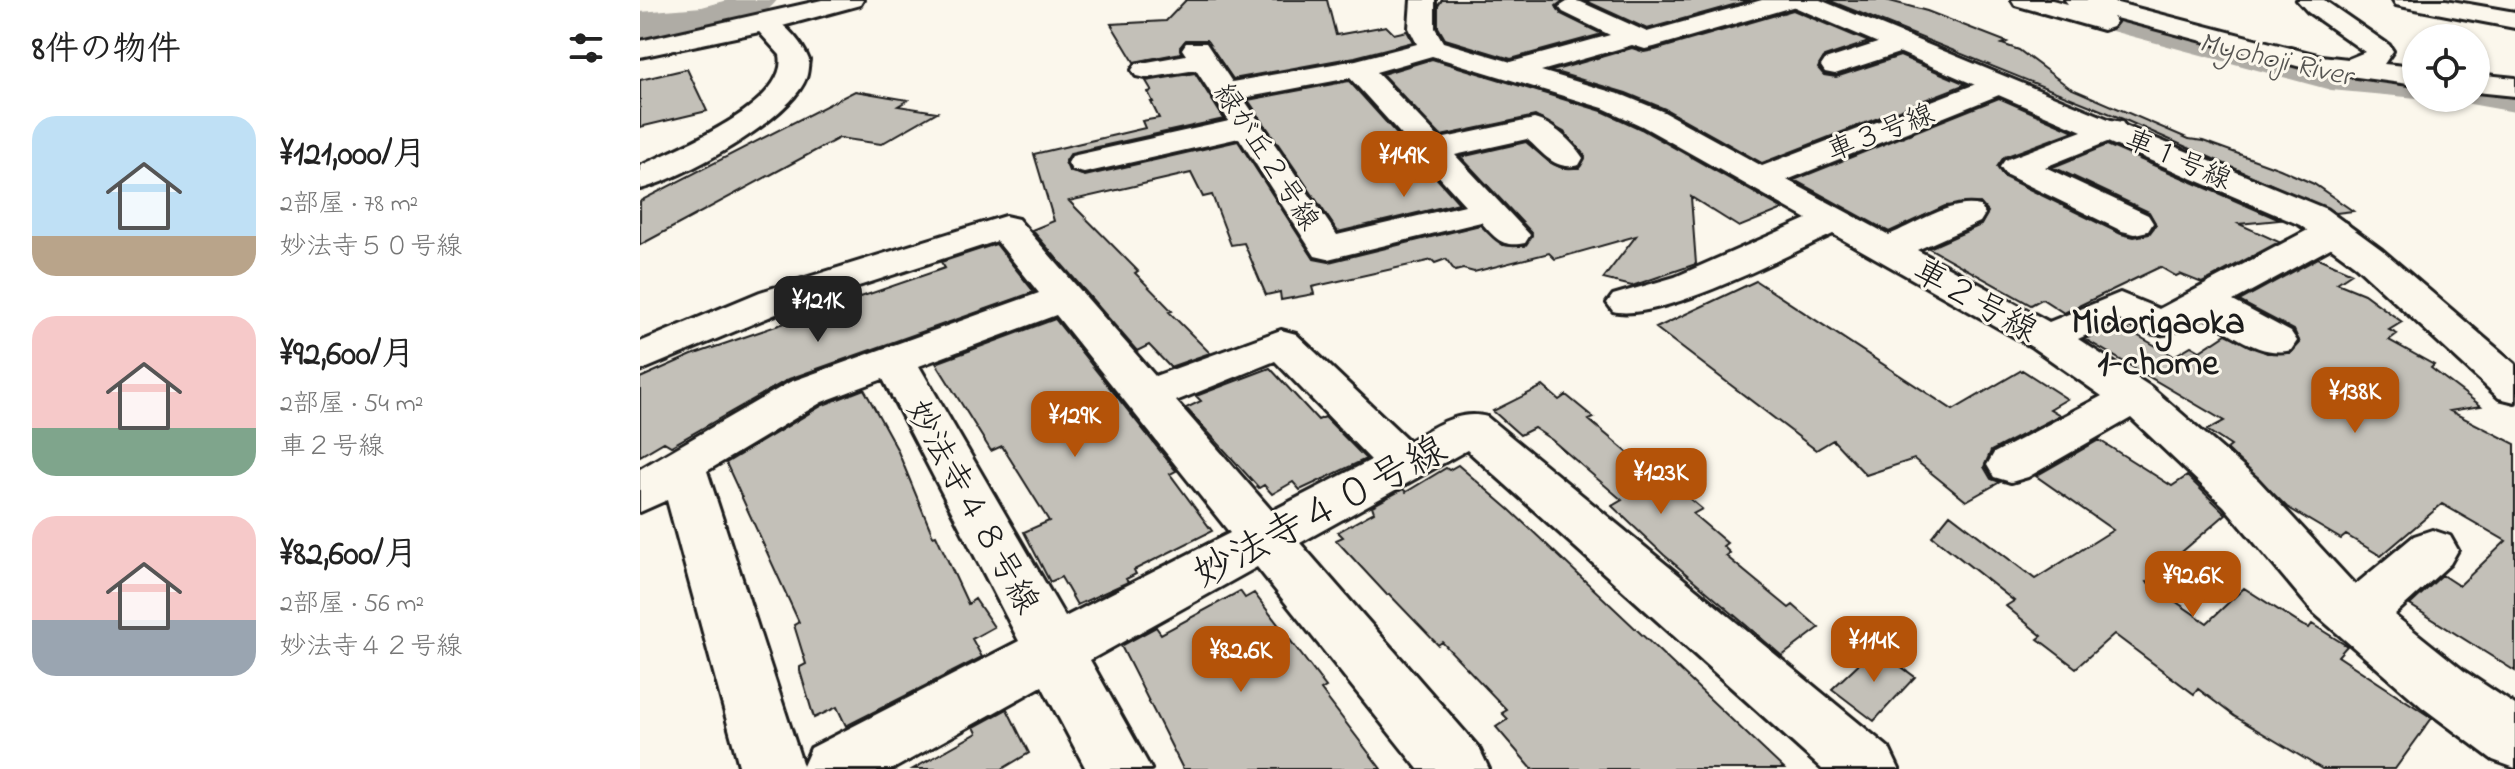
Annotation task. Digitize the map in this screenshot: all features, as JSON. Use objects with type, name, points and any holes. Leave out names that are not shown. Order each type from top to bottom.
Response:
[{"type":"street","points":[[640,49],[764,23],[851,0]]},
{"type":"street","points":[[1227,92],[1342,63],[1433,48],[1422,28],[1423,0]]},
{"type":"street","points":[[1572,7],[1645,41],[1790,0]]},
{"type":"street","name":"車１号線","points":[[1799,0],[2280,201],[2334,231],[2369,258],[2515,388]]},
{"type":"street","points":[[2024,0],[2308,76],[2402,76]]},
{"type":"street","points":[[2077,0],[2102,4],[2305,60],[2352,77]]},
{"type":"street","points":[[2309,0],[2336,22],[2370,41],[2379,51],[2352,77]]},
{"type":"street","points":[[2405,0],[2515,20]]},
{"type":"street","points":[[640,179],[730,133],[786,89],[794,73],[795,58],[792,50],[764,23]]},
{"type":"street","points":[[1511,71],[1634,36]]},
{"type":"street","points":[[2305,60],[2328,58],[2370,41]]},
{"type":"street","points":[[1835,66],[1902,43]]},
{"type":"street","name":"車２号線","points":[[1433,48],[1614,102],[1653,119],[2047,338],[2135,397],[2241,493],[2332,597],[2443,689],[2515,740]]},
{"type":"street","name":"緑が丘２号線","points":[[1146,70],[1200,54],[1328,248],[1487,210]]},
{"type":"street","points":[[1342,63],[1432,150],[1512,235]]},
{"type":"street","points":[[2490,84],[2515,87]]},
{"type":"street","name":"車３号線","points":[[1761,178],[1999,85]]},
{"type":"street","points":[[1084,163],[1140,145],[1249,126]]},
{"type":"street","points":[[1432,150],[1534,128],[1567,158]]},
{"type":"street","points":[[2111,129],[2017,167],[2135,223]]},
{"type":"street","points":[[1889,249],[1967,214]]},
{"type":"street","points":[[1627,303],[1689,285],[1836,219]]},
{"type":"street","points":[[640,358],[681,337],[780,299],[1005,227],[1457,769]]},
{"type":"street","points":[[2047,338],[2120,305],[2159,325],[2334,231]]},
{"type":"street","points":[[772,769],[661,480],[806,392],[1064,298]]},
{"type":"street","points":[[2204,301],[2276,341]]},
{"type":"street","points":[[1146,396],[1281,343],[1402,462]]},
{"type":"street","name":"妙法寺４８号線","points":[[894,360],[1119,769]]},
{"type":"street","points":[[2011,465],[2135,397]]},
{"type":"street","name":"妙法寺４０号線","points":[[833,769],[1265,539],[1402,462],[1471,428],[1867,769]]},
{"type":"street","points":[[2355,617],[2432,550]]},
{"type":"building","points":[[1186,0],[1327,0],[1336,35],[1386,26],[1394,34],[1407,31],[1413,42],[1355,57],[1233,79],[1206,40],[1186,40],[1180,47],[1181,53],[1134,62],[1111,24],[1166,21]]},
{"type":"building","points":[[1442,0],[1564,0],[1556,6],[1561,14],[1602,34],[1511,59],[1445,39],[1438,27],[1438,6]]},
{"type":"building","points":[[1584,0],[1751,0],[1647,29]]},
{"type":"building","points":[[1828,0],[1886,0],[1927,11],[2007,42],[2002,44],[2019,50],[2070,88],[2189,139],[2203,141],[2280,169],[2314,184],[2353,211],[2336,213],[2123,119]]},
{"type":"building","points":[[1793,10],[1869,42],[1824,57],[1818,68],[1824,75],[1836,77],[1900,56],[1966,84],[1762,163],[1665,109],[1626,93],[1552,71],[1632,48],[1644,52],[1655,50]]},
{"type":"building","points":[[1432,59],[1602,111],[1641,129],[1783,209],[1739,227],[1691,197],[1696,264],[1632,286],[1603,279],[1636,236],[1555,259],[1549,253],[1474,272],[1463,269],[1455,271],[1446,259],[1435,263],[1432,260],[1312,287],[1314,294],[1281,300],[1280,292],[1266,295],[1244,243],[1231,245],[1212,195],[1203,197],[1191,173],[1069,201],[1138,271],[1135,273],[1172,311],[1169,312],[1210,353],[1170,367],[1149,345],[1137,351],[1032,230],[1054,221],[1034,154],[1145,128],[1142,121],[1159,118],[1146,81],[1195,73],[1224,119],[1071,153],[1065,162],[1069,171],[1085,176],[1238,141],[1314,259],[1329,262],[1480,225],[1503,245],[1525,246],[1532,233],[1461,157],[1526,142],[1549,162],[1562,168],[1579,168],[1585,156],[1564,132],[1535,116],[1441,136],[1382,74]]},
{"type":"building","points":[[687,69],[707,111],[640,127],[640,80]]},
{"type":"building","points":[[1349,81],[1459,203],[1338,232],[1248,100]]},
{"type":"building","points":[[855,91],[908,100],[898,106],[937,112],[881,144],[839,138],[640,245],[640,201]]},
{"type":"building","points":[[1999,98],[2074,131],[2004,157],[1997,167],[2004,177],[2121,234],[2134,237],[2149,234],[2156,225],[2149,212],[2053,167],[2107,145],[2280,220],[2239,224],[2279,242],[2202,283],[2180,274],[2176,276],[2160,267],[2064,313],[2042,299],[2031,305],[1929,248],[1981,225],[1988,212],[1980,203],[1945,206],[1889,232],[1794,180]]},
{"type":"building","points":[[996,244],[1034,292],[789,379],[671,446],[664,442],[640,456],[640,378],[692,355],[945,268],[941,262]]},
{"type":"building","points":[[2318,258],[2352,273],[2337,283],[2364,294],[2402,322],[2389,330],[2397,334],[2389,340],[2434,365],[2431,368],[2481,406],[2450,411],[2515,444],[2515,671],[2410,605],[2442,575],[2459,586],[2506,541],[2442,504],[2381,556],[2346,535],[2341,539],[2287,507],[2227,449],[2231,446],[2207,430],[2224,421],[2085,339],[2117,324],[2174,356],[2191,346],[2200,351],[2226,334],[2267,353],[2291,353],[2300,343],[2294,330],[2239,301]]},
{"type":"building","points":[[1756,281],[1953,410],[2022,370],[2067,399],[2050,409],[2060,415],[1991,451],[1984,467],[1991,479],[2000,482],[1966,501],[1914,459],[1866,475],[1833,440],[1816,450],[1656,328]]},
{"type":"building","points":[[1055,319],[1176,471],[1170,474],[1212,531],[1134,570],[1136,574],[1126,579],[1128,582],[1077,605],[1061,577],[1050,582],[1024,532],[1049,521],[1002,446],[991,451],[936,363]]},
{"type":"building","points":[[1270,368],[1318,420],[1325,417],[1366,459],[1300,490],[1293,482],[1272,494],[1264,485],[1259,488],[1186,408],[1201,401],[1196,396]]},
{"type":"building","points":[[1543,386],[1559,400],[1566,395],[1594,418],[1589,420],[1658,478],[1662,476],[1702,509],[1693,514],[1727,543],[1723,546],[1730,553],[1726,556],[1789,608],[1793,605],[1819,628],[1782,656],[1664,555],[1612,506],[1622,500],[1552,440],[1534,428],[1520,435],[1493,411]]},
{"type":"building","points":[[864,389],[897,449],[933,536],[936,535],[968,604],[975,599],[994,627],[972,639],[982,657],[846,726],[837,707],[814,718],[800,671],[800,667],[806,664],[794,625],[799,622],[726,463],[823,405]]},
{"type":"building","points":[[2099,440],[2172,486],[2187,476],[2226,514],[2147,582],[2207,623],[2244,588],[2302,625],[2309,628],[2312,624],[2347,646],[2338,656],[2432,718],[2395,769],[2322,769],[2234,716],[2198,689],[2194,694],[2114,634],[2076,668],[2038,639],[2042,636],[2006,606],[2014,601],[1932,536],[1950,514],[2035,579],[2113,530],[2036,476]]},
{"type":"building","points":[[1458,465],[1510,510],[1784,769],[1532,769],[1496,727],[1508,719],[1502,713],[1507,710],[1442,642],[1438,645],[1387,595],[1336,540],[1343,537],[1338,532],[1374,512],[1372,506],[1403,489],[1406,492],[1446,468],[1449,470]]},
{"type":"building","points":[[1240,591],[1245,598],[1254,593],[1326,687],[1321,690],[1381,769],[1183,769],[1121,646],[1156,627],[1161,634]]},
{"type":"building","points":[[1880,651],[1915,677],[1874,721],[1832,689],[1869,654],[1873,657]]},
{"type":"building","points":[[1007,709],[1029,753],[1002,769],[913,769],[977,733],[974,727]]},
{"type":"waterway","name":"Myohoji River","points":[[640,25],[718,16],[757,0]]},
{"type":"waterway","name":"Myohoji River","points":[[2044,0],[2331,76],[2402,83]]},
{"type":"waterway","name":"Myohoji River","points":[[2490,94],[2515,97]]},
{"type":"district","name":"Midorigaoka 1-chome","points":[[2158,340]]}]
